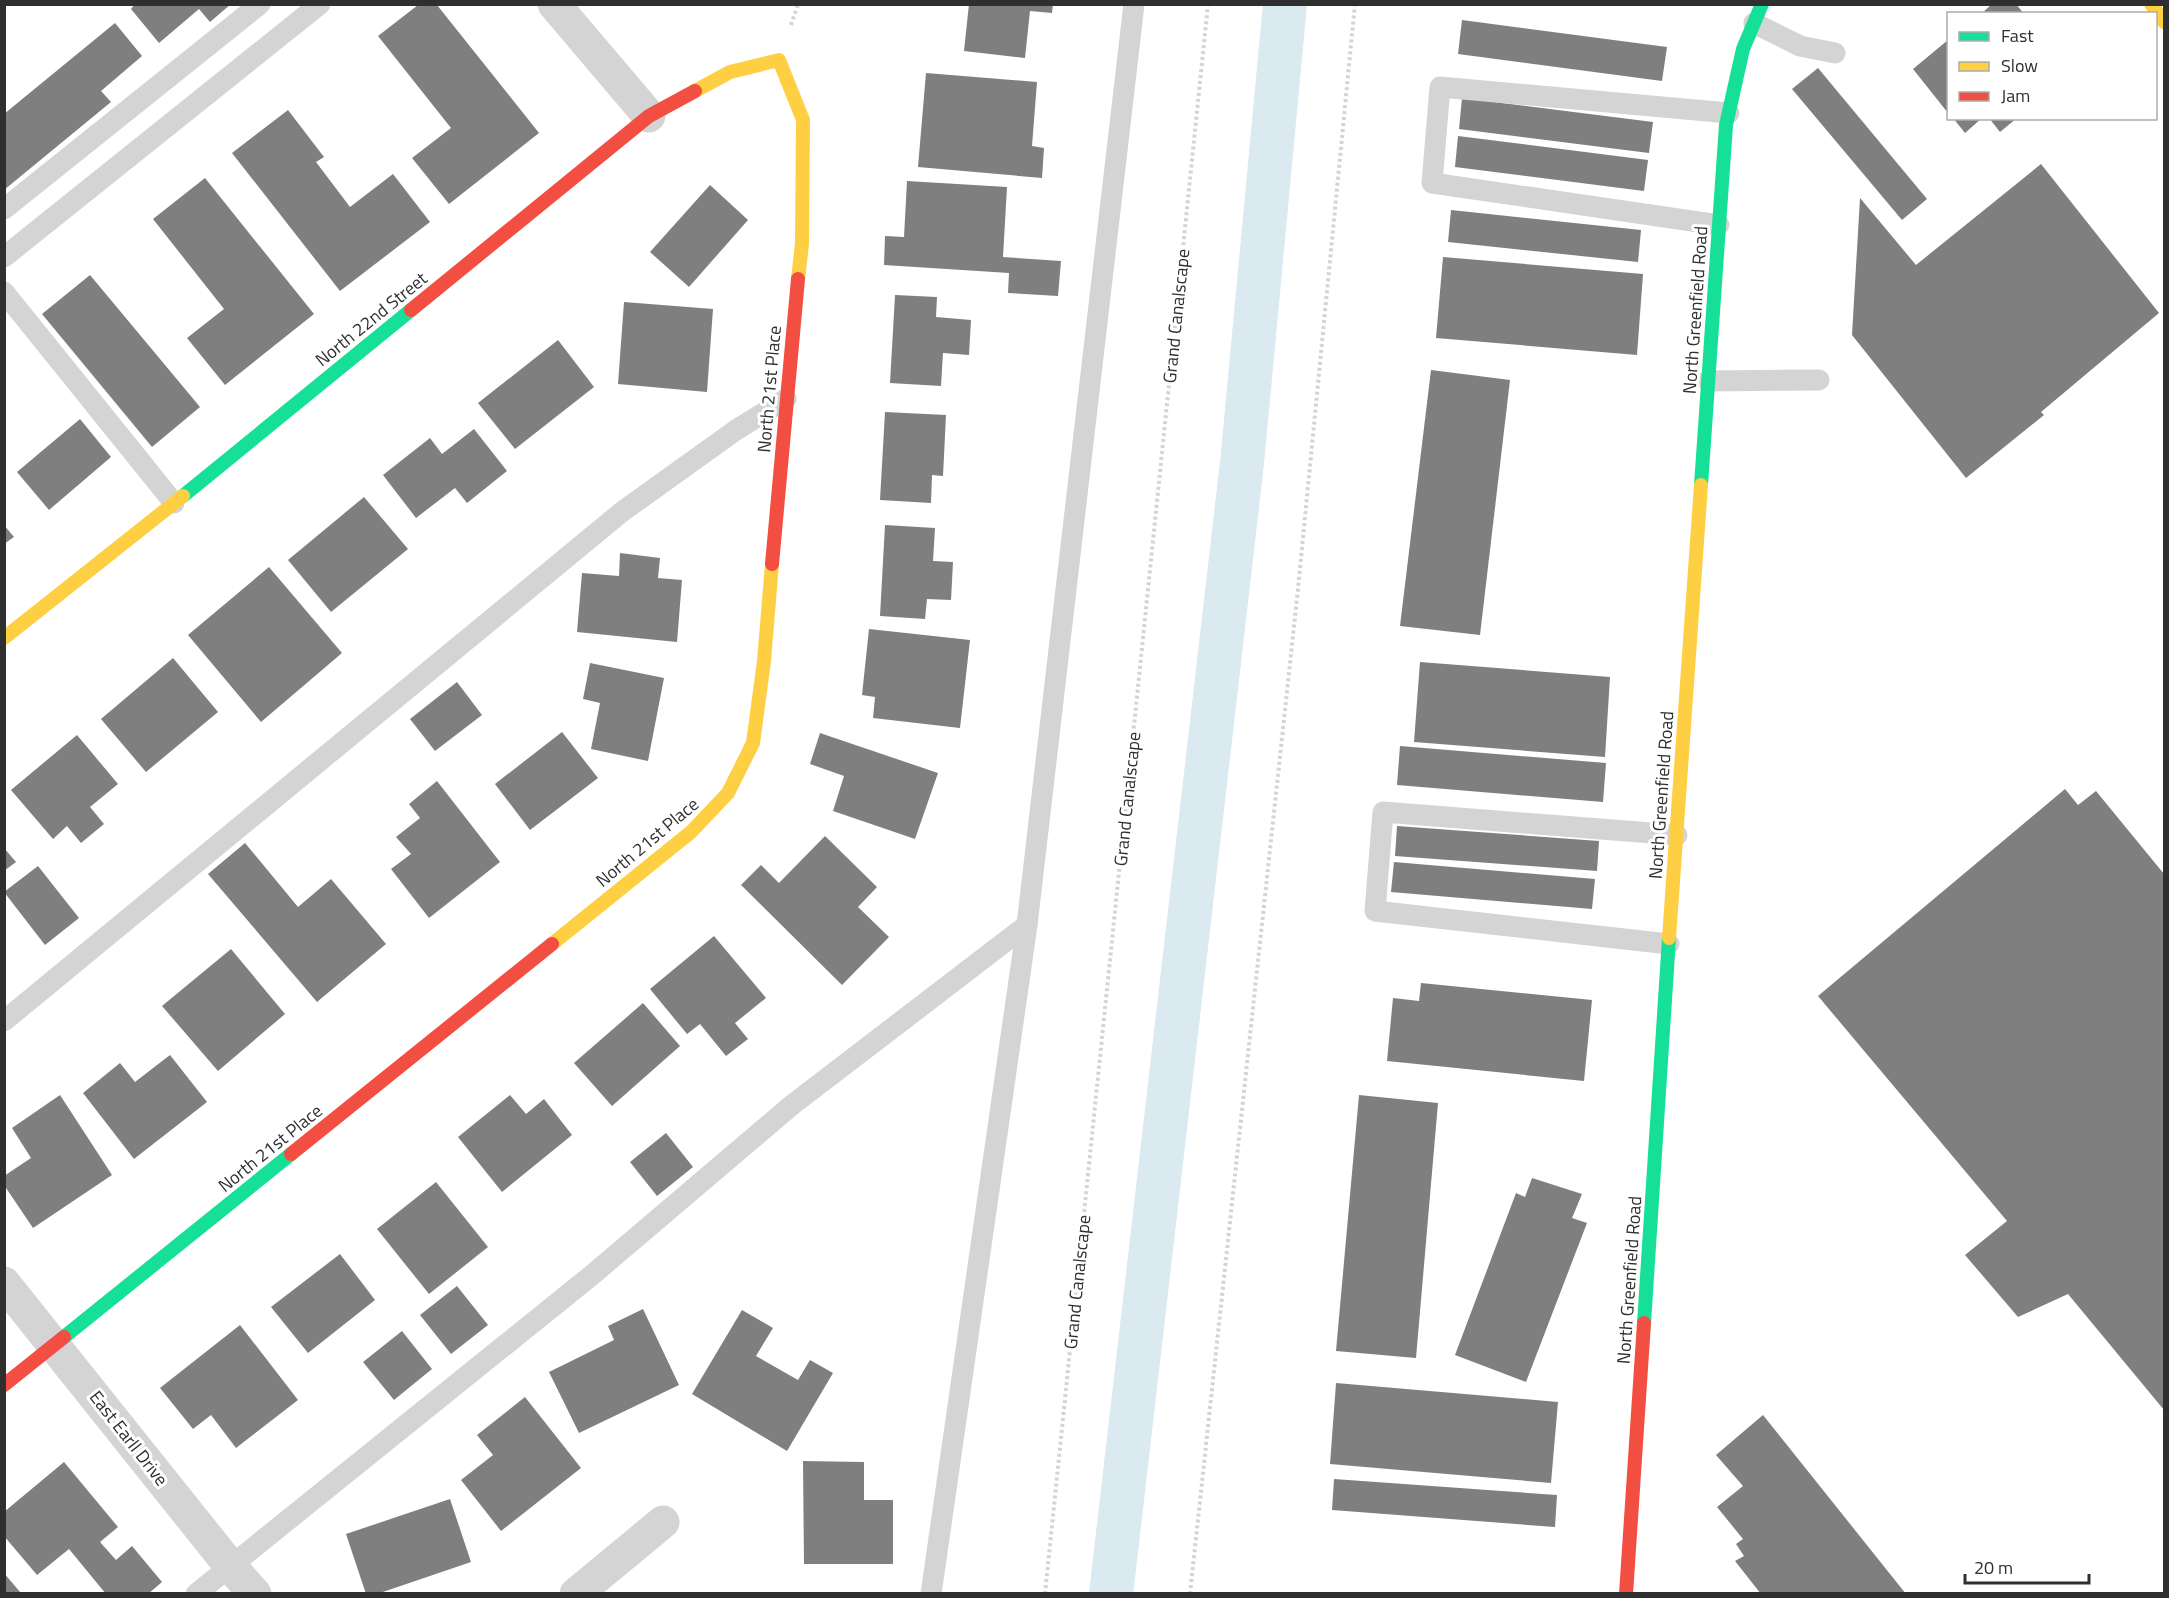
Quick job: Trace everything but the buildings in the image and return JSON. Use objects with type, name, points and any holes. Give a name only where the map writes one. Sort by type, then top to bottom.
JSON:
[{"type":"street","points":[[554,4],[649,116]]},
{"type":"street","name":"North Greenfield Road","points":[[1626,1593],[1726,125],[1743,49],[1758,14]]},
{"type":"street","name":"North 22nd Street","points":[[4,638],[174,503],[649,116],[730,72],[779,60]]},
{"type":"street","name":"North 21st Place","points":[[4,1384],[691,832],[728,793],[753,743],[764,661],[786,399],[802,243],[803,120],[779,60]]},
{"type":"street","name":"East Earll Drive","points":[[4,1283],[231,1567],[255,1593]]},
{"type":"street","points":[[576,1593],[663,1522]]},
{"type":"lane","points":[[4,209],[260,4]]},
{"type":"lane","points":[[4,257],[320,4]]},
{"type":"lane","points":[[931,1593],[1027,925],[1134,4]]},
{"type":"lane","points":[[1758,14],[1800,46],[1835,53]]},
{"type":"lane","points":[[1719,225],[1432,183],[1440,87],[1729,113]]},
{"type":"lane","points":[[4,292],[174,503]]},
{"type":"lane","points":[[1708,381],[1819,380]]},
{"type":"lane","points":[[4,1021],[623,511],[736,430],[786,399]]},
{"type":"lane","points":[[1669,944],[1375,911],[1383,812],[1677,835]]},
{"type":"lane","points":[[196,1593],[583,1282],[792,1105],[1027,925]]},
{"type":"path","name":"Grand Canalscape","points":[[1045,1593],[1208,4]]},
{"type":"path","points":[[1190,1593],[1298,589],[1355,4]]},
{"type":"waterway","points":[[1111,1594],[1242,463],[1285,4]]},
{"type":"traffic: fast","points":[[1701,485],[1726,125],[1743,49],[1762,4]]},
{"type":"traffic: fast","points":[[183,496],[411,310]]},
{"type":"traffic: fast","points":[[1644,1323],[1669,938]]},
{"type":"traffic: fast","points":[[64,1337],[291,1154]]},
{"type":"traffic: slow","points":[[2151,4],[2157,12]]},
{"type":"traffic: slow","points":[[2157,12],[2164,22]]},
{"type":"traffic: slow","points":[[695,91],[730,72],[779,60],[803,120],[802,244],[798,279]]},
{"type":"traffic: slow","points":[[1669,938],[1701,485]]},
{"type":"traffic: slow","points":[[4,638],[183,496]]},
{"type":"traffic: slow","points":[[552,944],[691,832],[728,793],[753,743],[764,661],[772,564]]},
{"type":"traffic: jam","points":[[411,310],[649,116],[695,91]]},
{"type":"traffic: jam","points":[[772,564],[798,279]]},
{"type":"traffic: jam","points":[[291,1154],[552,944]]},
{"type":"traffic: jam","points":[[1626,1594],[1644,1323]]},
{"type":"traffic: jam","points":[[4,1385],[64,1337]]}]
